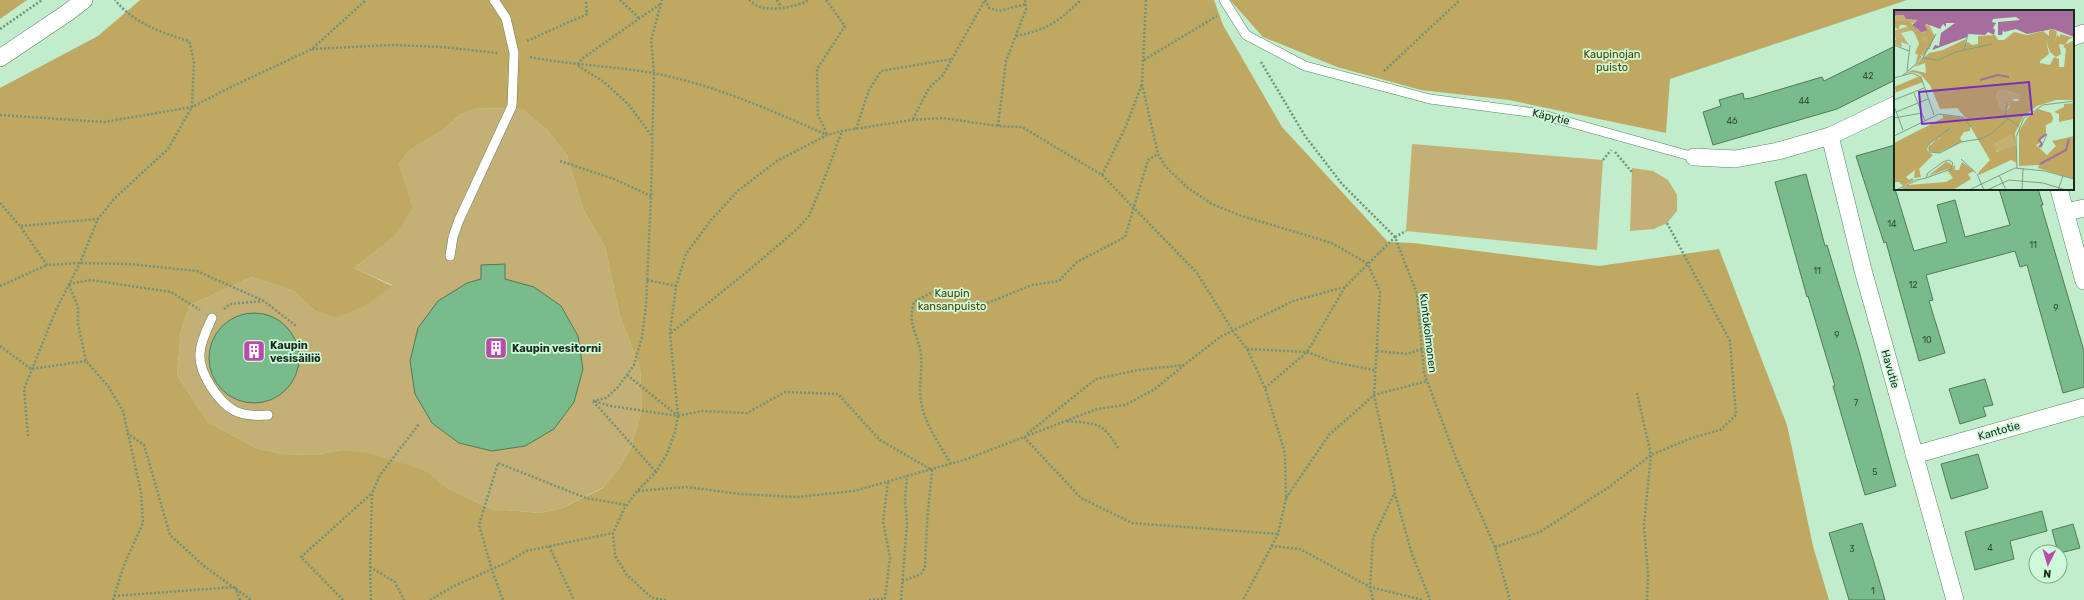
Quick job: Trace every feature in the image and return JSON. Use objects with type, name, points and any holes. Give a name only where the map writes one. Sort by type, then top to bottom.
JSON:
[{"type":"street","points":[[0,58],[84,0]]},
{"type":"street","points":[[2074,37],[2084,33]]},
{"type":"street","name":"Käpytie","points":[[1694,157],[1735,159],[1778,151],[1830,136],[1894,105]]},
{"type":"street","name":"Havutie","points":[[1830,136],[1863,270],[1955,600]]},
{"type":"street","points":[[2059,190],[2084,282]]},
{"type":"street","points":[[2066,212],[2084,208]]},
{"type":"street","name":"Kantotie","points":[[1914,455],[2084,407]]},
{"type":"lane","points":[[450,256],[458,220],[512,106],[513,51],[506,18],[494,0]]},
{"type":"lane","name":"Käpytie","points":[[1224,0],[1228,9],[1246,35],[1305,66],[1372,82],[1430,99],[1536,113],[1694,157]]},
{"type":"lane","points":[[212,318],[204,335],[200,354],[203,371],[209,385],[220,398],[235,411],[253,416],[268,415]]},
{"type":"path","points":[[0,29],[42,0]]},
{"type":"path","points":[[28,436],[24,389],[31,369],[98,219],[115,198],[168,149],[192,107],[194,61],[189,41],[158,32],[142,24],[125,12],[115,0]]},
{"type":"path","points":[[0,114],[104,122],[192,107],[312,49],[366,0]]},
{"type":"path","points":[[513,51],[587,14],[586,0]]},
{"type":"path","points":[[620,0],[639,18]]},
{"type":"path","points":[[749,0],[759,7],[797,6],[809,0]]},
{"type":"path","points":[[777,0],[782,7]]},
{"type":"path","points":[[826,0],[845,26],[817,69],[818,115],[828,135]]},
{"type":"path","points":[[985,0],[989,8],[999,11],[1026,4]]},
{"type":"path","points":[[912,120],[929,88],[943,75],[953,59],[985,0]]},
{"type":"path","points":[[998,126],[1006,61],[1026,4],[1025,0]]},
{"type":"path","points":[[1016,36],[1036,31],[1056,23],[1079,2],[1079,0]]},
{"type":"path","points":[[1102,175],[1126,126],[1142,84],[1146,0]]},
{"type":"path","points":[[1372,82],[1460,0]]},
{"type":"path","points":[[577,65],[583,58],[661,2]]},
{"type":"path","points":[[593,401],[606,398],[618,387],[634,365],[642,337],[652,196],[651,135],[654,73],[651,40],[661,2]]},
{"type":"path","points":[[1144,60],[1228,9]]},
{"type":"path","name":"Kuntokolmonen","points":[[1246,35],[1305,136],[1342,184],[1395,237],[1416,294],[1427,381],[1454,451],[1495,547],[1510,600]]},
{"type":"path","points":[[312,49],[392,45],[513,51],[577,65],[654,73],[722,92],[774,111],[828,135]]},
{"type":"path","points":[[856,129],[869,90],[881,71],[953,59]]},
{"type":"path","points":[[577,65],[604,82],[629,105],[651,135]]},
{"type":"path","points":[[1142,84],[1158,154],[1166,166],[1188,188],[1212,204],[1239,215],[1332,243],[1368,264],[1380,292],[1377,351],[1374,370],[1374,395],[1394,486],[1394,494],[1412,554],[1430,600]]},
{"type":"path","points":[[666,600],[652,598],[627,575],[615,556],[613,533],[627,505],[637,491],[656,472],[667,454],[675,432],[678,416],[670,333],[676,286],[686,254],[711,220],[738,190],[777,161],[828,135],[842,131],[912,120],[943,118],[998,126],[1022,127],[1102,175],[1197,273],[1233,331],[1247,350],[1265,388],[1285,453],[1286,499],[1278,534],[1243,600]]},
{"type":"path","points":[[670,333],[749,270],[795,231],[809,216],[842,131]]},
{"type":"path","points":[[1612,149],[1632,172]]},
{"type":"path","points":[[951,464],[932,432],[921,401],[920,350],[911,324],[911,313],[914,302],[940,288],[980,306],[1032,285],[1059,281],[1077,262],[1125,237],[1135,208],[1148,160],[1158,154]]},
{"type":"path","points":[[560,161],[614,179],[652,196]]},
{"type":"path","points":[[0,203],[20,226],[47,265]]},
{"type":"path","points":[[20,226],[98,219]]},
{"type":"path","points":[[1495,547],[1540,532],[1609,487],[1651,456],[1689,439],[1720,430],[1736,415],[1730,341],[1667,223]]},
{"type":"path","points":[[1265,388],[1307,352],[1345,287],[1395,237],[1406,232]]},
{"type":"path","points":[[0,286],[47,265],[80,262],[197,271],[264,301],[296,326]]},
{"type":"path","points":[[69,284],[91,280],[170,292],[212,318],[230,304],[264,301]]},
{"type":"path","points":[[646,280],[676,286]]},
{"type":"path","points":[[69,284],[78,307],[78,324],[86,360],[108,386],[124,411],[127,432],[141,492],[143,523],[124,565],[113,600]]},
{"type":"path","points":[[637,491],[686,487],[740,494],[797,497],[854,491],[932,470],[1024,437],[1097,408],[1125,405],[1155,389],[1220,337],[1293,301],[1345,287]]},
{"type":"path","points":[[0,346],[31,369],[86,360]]},
{"type":"path","points":[[1377,351],[1407,354],[1422,349]]},
{"type":"path","points":[[1247,350],[1307,352],[1333,362],[1374,370]]},
{"type":"path","points":[[1024,437],[1096,379],[1138,370],[1184,365]]},
{"type":"path","points":[[627,375],[678,416]]},
{"type":"path","points":[[1286,499],[1329,435],[1374,395],[1427,381]]},
{"type":"path","points":[[593,401],[611,406],[678,416],[702,411],[747,413],[785,392],[838,394],[880,440],[932,470]]},
{"type":"path","points":[[1637,393],[1651,456],[1644,525],[1648,575],[1647,600]]},
{"type":"path","points":[[593,401],[656,472]]},
{"type":"path","points":[[1066,421],[1096,424],[1109,433],[1118,448]]},
{"type":"path","points":[[371,600],[370,567],[372,493],[380,475],[419,424]]},
{"type":"path","points":[[127,432],[144,445],[170,535],[204,566],[251,600]]},
{"type":"path","points":[[1024,437],[1081,498],[1132,523],[1278,534]]},
{"type":"path","points":[[503,600],[492,570],[479,525],[498,463],[586,498],[627,505]]},
{"type":"path","points":[[903,581],[921,574],[925,567],[932,470]]},
{"type":"path","points":[[901,600],[908,523],[904,499],[907,476]]},
{"type":"path","points":[[869,600],[885,600],[890,557],[883,522],[888,482]]},
{"type":"path","points":[[343,600],[301,557],[372,493]]},
{"type":"path","points":[[1373,600],[1370,587],[1373,538],[1394,494]]},
{"type":"path","points":[[430,600],[454,586],[508,562],[526,551],[613,533]]},
{"type":"path","points":[[549,546],[574,600]]},
{"type":"path","points":[[1271,546],[1300,549],[1370,587],[1424,600]]},
{"type":"path","points":[[370,567],[395,582],[404,600]]},
{"type":"path","points":[[114,596],[235,587]]},
{"type":"path","points":[[235,587],[240,600]]},
{"type":"shaded area","points":[[478,108],[522,109],[546,129],[567,155],[583,209],[605,247],[620,316],[640,368],[642,409],[631,448],[619,468],[604,487],[562,508],[541,513],[491,509],[449,489],[427,471],[341,450],[315,455],[282,454],[256,448],[208,422],[177,375],[181,330],[190,305],[252,277],[294,291],[314,310],[367,305],[392,285],[354,268],[395,236],[411,208],[399,164],[410,150],[444,129],[461,114]]},
{"type":"shaded area","points":[[1412,144],[1603,160],[1597,250],[1406,231]]},
{"type":"shaded area","points":[[1632,168],[1653,171],[1668,180],[1677,195],[1677,211],[1667,223],[1654,229],[1630,231]]},
{"type":"green space","points":[[0,0],[27,0],[0,19]]},
{"type":"green space","name":"Kaupin kansanpuisto","points":[[140,0],[1214,0],[1223,25],[1282,127],[1388,242],[1413,243],[1599,266],[1719,249],[1787,425],[1813,546],[1829,600],[0,600],[0,88],[98,36]],"holes":[[[478,108],[522,109],[546,129],[567,155],[583,209],[605,247],[620,316],[640,368],[642,409],[631,448],[619,468],[603,488],[562,508],[541,513],[491,509],[449,489],[427,471],[368,453],[341,450],[315,455],[282,454],[256,448],[208,422],[177,375],[181,330],[190,305],[252,277],[294,291],[314,310],[336,317],[367,305],[392,286],[354,268],[395,236],[412,208],[399,164],[410,150],[444,129],[461,114]]]},
{"type":"green space","name":"Kaupinojan puisto","points":[[1230,0],[1907,0],[1670,79],[1666,133],[1509,100],[1421,90],[1337,67],[1263,37]]},
{"type":"building","points":[[1894,46],[1894,80],[1837,109],[1713,145],[1703,112],[1721,106],[1719,100],[1743,93],[1744,99],[1751,98],[1822,77],[1824,81]]},
{"type":"building","points":[[1894,145],[1894,190],[1895,190],[1914,251],[1947,242],[1937,205],[1955,200],[1965,237],[2010,225],[1999,190],[2038,190],[2043,205],[2041,205],[2084,351],[2084,387],[2063,393],[2027,265],[2020,267],[2015,251],[1926,275],[1933,300],[1929,301],[1945,353],[1919,361],[1886,242],[1884,243],[1856,156]]},
{"type":"building","points":[[1806,174],[1825,246],[1827,245],[1859,351],[1896,486],[1865,495],[1833,386],[1835,386],[1808,296],[1807,297],[1775,182]]},
{"type":"building","name":"Kaupin vesitorni","points":[[505,264],[505,279],[534,287],[561,306],[578,336],[583,369],[574,402],[554,429],[525,446],[492,451],[459,443],[432,423],[415,394],[410,361],[418,328],[438,301],[467,283],[481,279],[481,265]]},
{"type":"building","name":"Kaupin vesisäiliö","points":[[254,313],[271,316],[286,326],[296,341],[299,358],[296,375],[286,390],[271,400],[254,403],[237,400],[222,390],[212,375],[209,358],[212,341],[222,326],[237,316]]},
{"type":"building","points":[[1985,379],[1993,405],[1983,407],[1986,416],[1960,424],[1949,389]]},
{"type":"building","points":[[1978,454],[1988,488],[1951,499],[1941,464]]},
{"type":"building","points":[[2042,511],[2047,531],[2010,541],[2014,559],[1975,570],[1965,532]]},
{"type":"building","points":[[1862,523],[1885,600],[1849,600],[1829,533]]},
{"type":"building","points":[[2073,524],[2080,548],[2068,551],[2068,544],[2056,544],[2052,530]]},
{"type":"place","name":"Kaupin vesitorni","points":[[496,348]]},
{"type":"place","name":"Kaupin vesisäiliö","points":[[254,351]]}]
